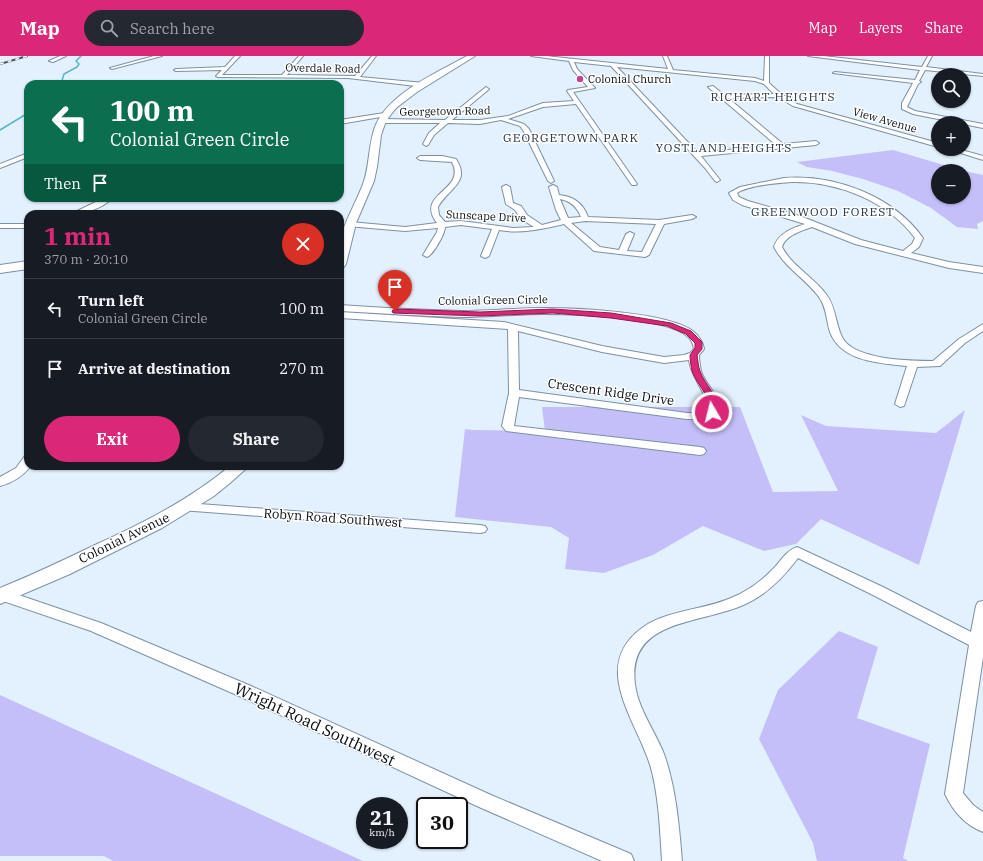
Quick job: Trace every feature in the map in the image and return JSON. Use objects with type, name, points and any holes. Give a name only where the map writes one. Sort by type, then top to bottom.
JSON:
[{"type":"main road","points":[[344,252],[345,224],[371,177],[376,135],[383,118],[399,101],[472,56]]},
{"type":"main road","points":[[0,269],[24,266]]},
{"type":"main road","name":"Colonial Avenue","points":[[1,595],[48,576],[114,545],[186,507],[235,470]]},
{"type":"street","points":[[51,61],[64,56]]},
{"type":"street","points":[[112,68],[160,56]]},
{"type":"street","points":[[176,70],[225,68],[238,56]]},
{"type":"street","points":[[283,77],[301,56]]},
{"type":"street","points":[[356,78],[374,56]]},
{"type":"street","points":[[533,56],[561,57],[571,60],[755,80],[766,83],[767,56]]},
{"type":"street","points":[[665,56],[671,71]]},
{"type":"street","points":[[810,56],[983,75]]},
{"type":"street","points":[[930,56],[925,69],[903,107],[904,111],[983,126]]},
{"type":"street","points":[[571,60],[575,70],[592,88],[570,90],[634,184]]},
{"type":"street","points":[[612,64],[696,155],[717,180]]},
{"type":"street","name":"Overdale Road","points":[[225,68],[217,76],[356,78],[424,85]]},
{"type":"street","points":[[835,73],[918,82]]},
{"type":"street","points":[[294,80],[297,77]]},
{"type":"street","name":"View Avenue","points":[[766,83],[780,96],[805,109],[931,143]]},
{"type":"street","points":[[711,87],[781,146]]},
{"type":"street","points":[[426,144],[431,134],[486,89]]},
{"type":"street","points":[[722,97],[780,96]]},
{"type":"street","name":"Georgetown Road","points":[[344,122],[383,118],[445,123],[480,122],[503,119],[538,106],[578,102]]},
{"type":"street","points":[[503,119],[522,125],[526,129],[552,184],[560,210],[566,221],[597,249],[645,255],[661,222]]},
{"type":"street","points":[[696,155],[816,143]]},
{"type":"street","points":[[971,155],[983,158]]},
{"type":"street","points":[[0,166],[24,157]]},
{"type":"street","points":[[420,158],[451,159],[456,162],[458,167],[458,177],[456,181],[439,198],[434,208],[434,216],[442,224],[441,232],[427,255]]},
{"type":"street","points":[[906,253],[916,245],[919,238],[910,225],[875,200],[842,186],[817,180],[803,179],[780,181],[742,188],[733,193],[736,198],[745,203],[812,224],[858,242],[949,265],[983,270]]},
{"type":"street","points":[[506,187],[510,204],[518,208],[524,217],[537,228]]},
{"type":"street","points":[[557,197],[568,198],[577,203],[585,219]]},
{"type":"street","points":[[86,210],[102,202]]},
{"type":"street","name":"Sunscape Drive","points":[[345,224],[400,229],[442,224],[470,224],[512,238],[528,235],[537,228],[566,221],[585,219],[661,222],[692,217]]},
{"type":"street","points":[[812,224],[780,240],[778,247],[784,256],[811,282],[826,300],[832,315],[837,338],[840,344],[846,349],[860,355],[912,364],[936,364],[962,341],[983,327]]},
{"type":"street","points":[[0,226],[24,226]]},
{"type":"street","points":[[486,256],[495,232]]},
{"type":"street","points":[[622,253],[630,234]]},
{"type":"street","name":"Colonial Green Circle","points":[[344,308],[480,314],[553,311],[611,316],[669,324],[688,332],[698,342],[699,349],[694,355],[679,359],[664,360],[602,349],[513,327],[492,324],[344,315]]},
{"type":"street","points":[[513,327],[514,393],[508,426],[510,429],[700,451]]},
{"type":"street","name":"Crescent Ridge Drive","points":[[514,393],[687,416],[704,416],[712,412],[713,405],[710,394],[696,372],[694,355]]},
{"type":"street","points":[[664,360],[685,366],[696,372]]},
{"type":"street","points":[[900,404],[912,364]]},
{"type":"street","points":[[0,482],[17,474],[24,467]]},
{"type":"street","name":"Robyn Road Southwest","points":[[186,507],[480,529]]},
{"type":"street","points":[[672,861],[667,798],[664,785],[655,754],[631,699],[627,686],[626,667],[630,652],[637,641],[646,632],[673,620],[723,608],[749,596],[778,574],[794,553],[797,552],[980,643]]},
{"type":"street","name":"Wright Road Southwest","points":[[1,595],[96,627],[624,861]]},
{"type":"street","points":[[983,606],[980,643],[954,794],[958,803],[966,812],[983,823]]},
{"type":"shaded area","points":[[893,150],[940,164],[931,164],[931,204],[971,204],[971,172],[983,175],[983,221],[977,224],[978,229],[957,227],[931,208],[898,191],[863,179],[832,171],[807,167],[797,162]]},
{"type":"shaded area","points":[[542,407],[740,407],[773,492],[838,491],[801,415],[826,426],[936,433],[965,410],[919,565],[821,519],[796,544],[764,551],[703,526],[653,555],[604,573],[565,569],[569,538],[551,527],[455,517],[465,429],[545,431]]},
{"type":"shaded area","points":[[839,631],[878,647],[857,718],[930,744],[903,858],[908,861],[817,861],[813,843],[759,739],[778,690]]},
{"type":"shaded area","points":[[0,695],[363,861],[113,861],[104,856],[0,856]]},
{"type":"waterway","points":[[62,80],[64,74],[77,67],[79,64],[76,61],[81,56]]},
{"type":"waterway","points":[[0,130],[24,115]]},
{"type":"railway","points":[[0,64],[27,56]]},
{"type":"place","name":"Colonial Church","points":[[580,79]]},
{"type":"district","name":"RICHART HEIGHTS","points":[[773,96]]},
{"type":"district","name":"GEORGETOWN PARK","points":[[571,137]]},
{"type":"district","name":"YOSTLAND HEIGHTS","points":[[724,147]]},
{"type":"district","name":"GREENWOOD FOREST","points":[[823,211]]},
{"type":"route","points":[[395,311],[480,314],[553,311],[596,314],[669,324],[688,332],[698,342],[699,349],[694,355],[696,372],[710,394],[713,405],[712,412]]}]
